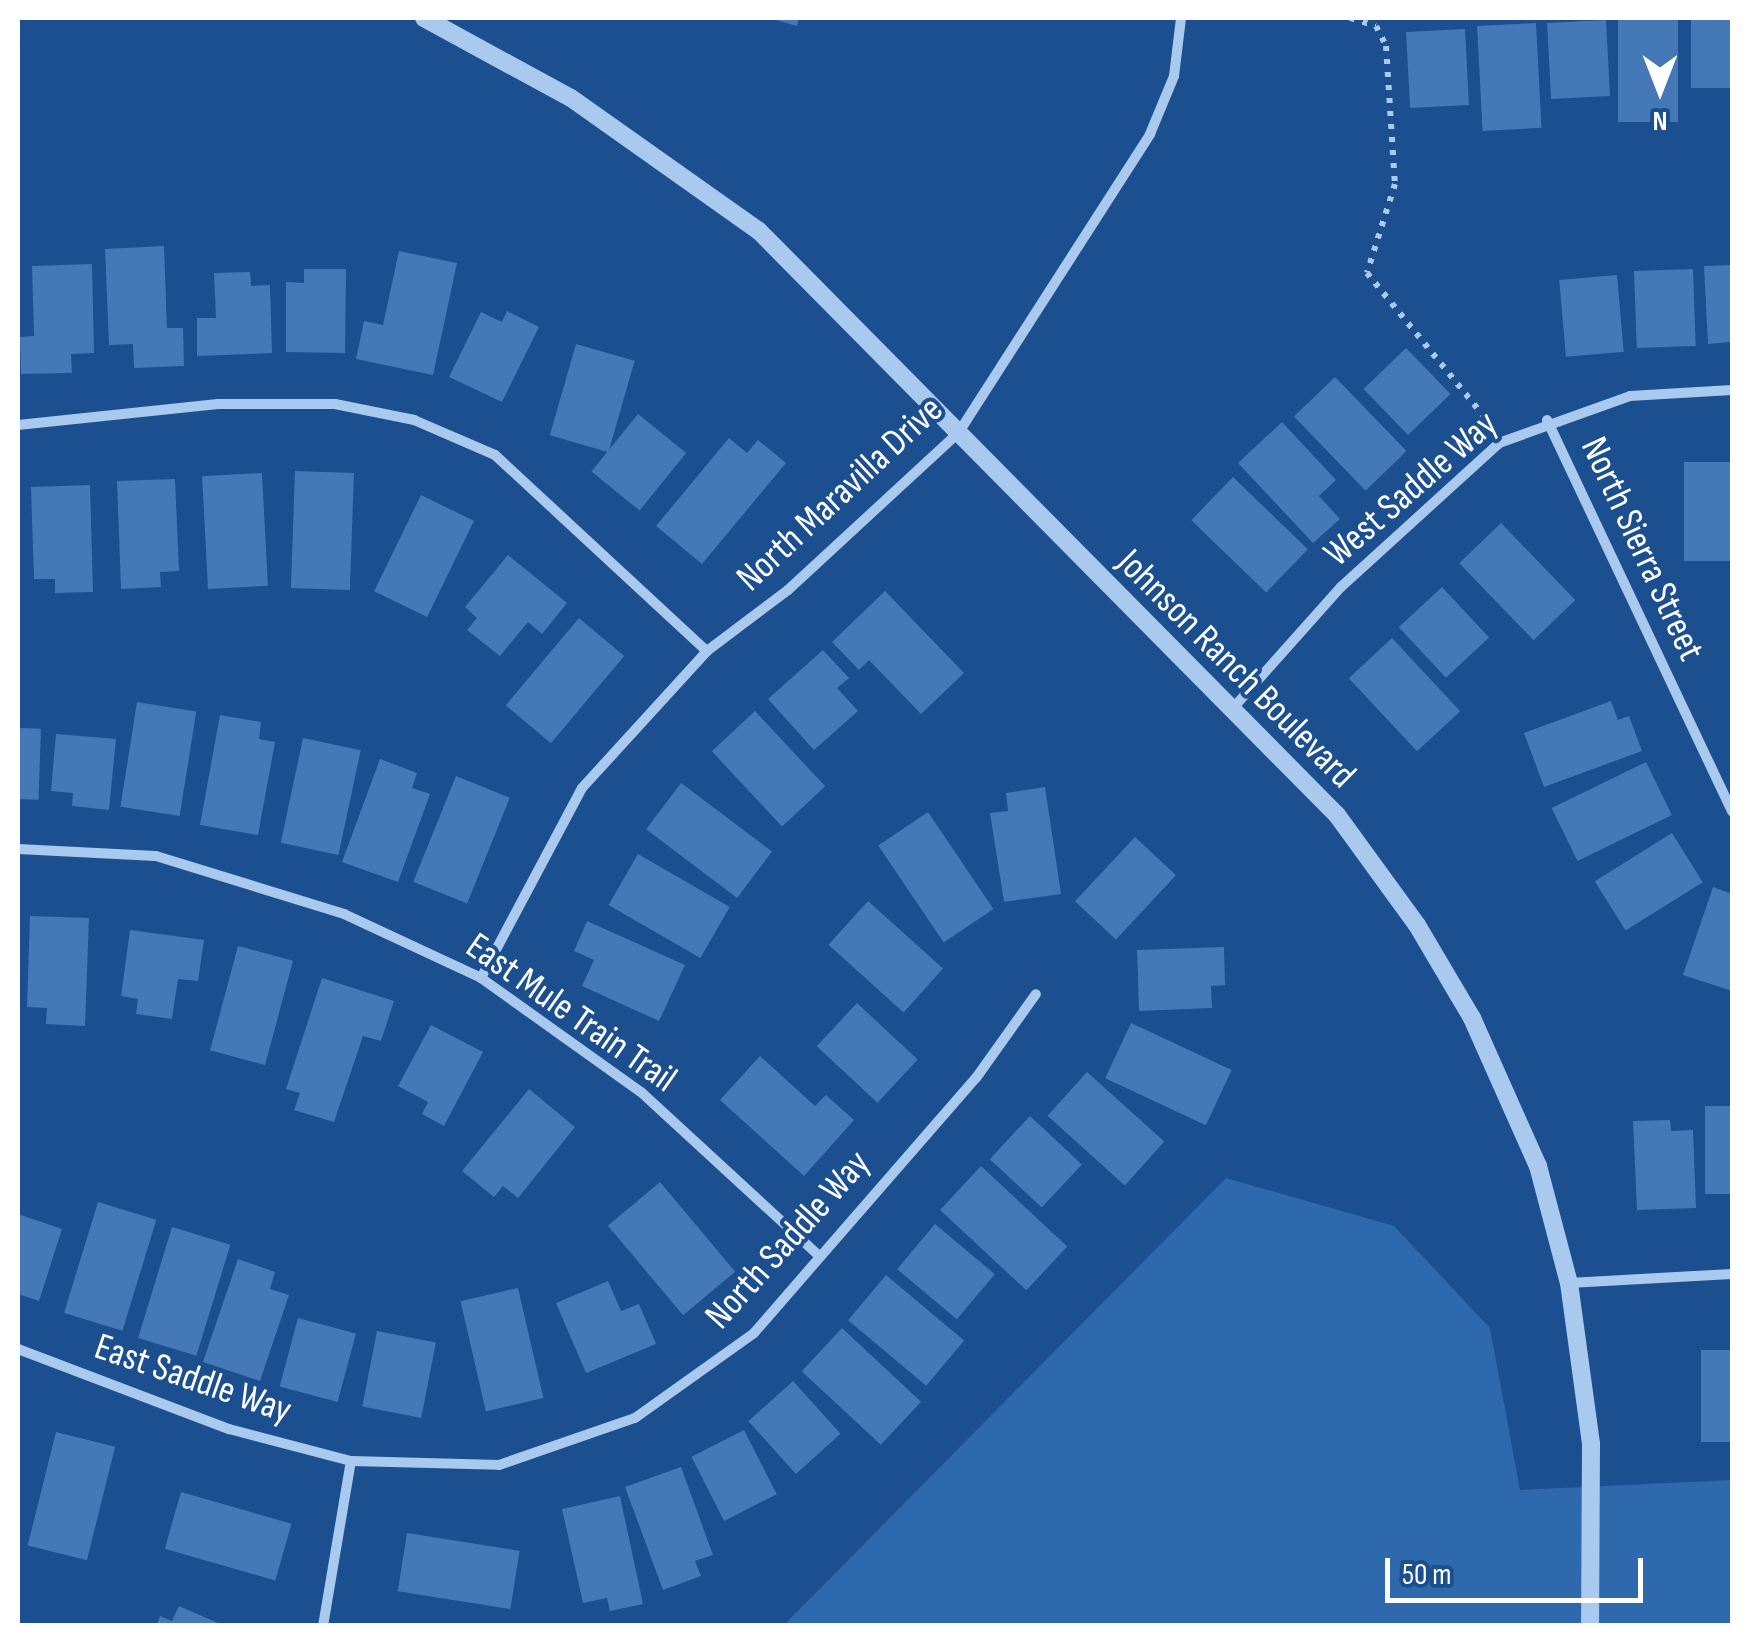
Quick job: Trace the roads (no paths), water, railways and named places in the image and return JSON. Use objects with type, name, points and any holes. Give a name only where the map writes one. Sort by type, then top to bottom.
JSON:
[{"type":"street","name":"Johnson Ranch Boulevard","points":[[424,18],[571,98],[759,231],[1337,815],[1472,1018],[1538,1166],[1569,1283],[1592,1463],[1590,1626]]},
{"type":"street","name":"North Maravilla Drive","points":[[482,978],[582,788],[707,651],[788,590],[959,432],[1150,134],[1174,76],[1181,18]]},
{"type":"street","name":"West Saddle Way","points":[[1234,707],[1342,587],[1499,443],[1548,420],[1630,396],[1732,390]]},
{"type":"street","points":[[18,424],[218,404],[335,404],[414,420],[495,454],[707,651]]},
{"type":"street","name":"North Sierra Street","points":[[1548,420],[1732,812]]},
{"type":"street","name":"East Mule Train Trail","points":[[18,849],[156,856],[344,914],[482,978],[641,1092],[816,1252]]},
{"type":"street","name":"North Saddle Way","points":[[351,1462],[499,1466],[635,1418],[754,1333],[816,1252],[976,1078],[1036,994]]},
{"type":"street","points":[[1569,1283],[1732,1274]]},
{"type":"street","name":"East Saddle Way","points":[[18,1349],[229,1429],[351,1462]]},
{"type":"street","points":[[322,1626],[351,1462]]}]
